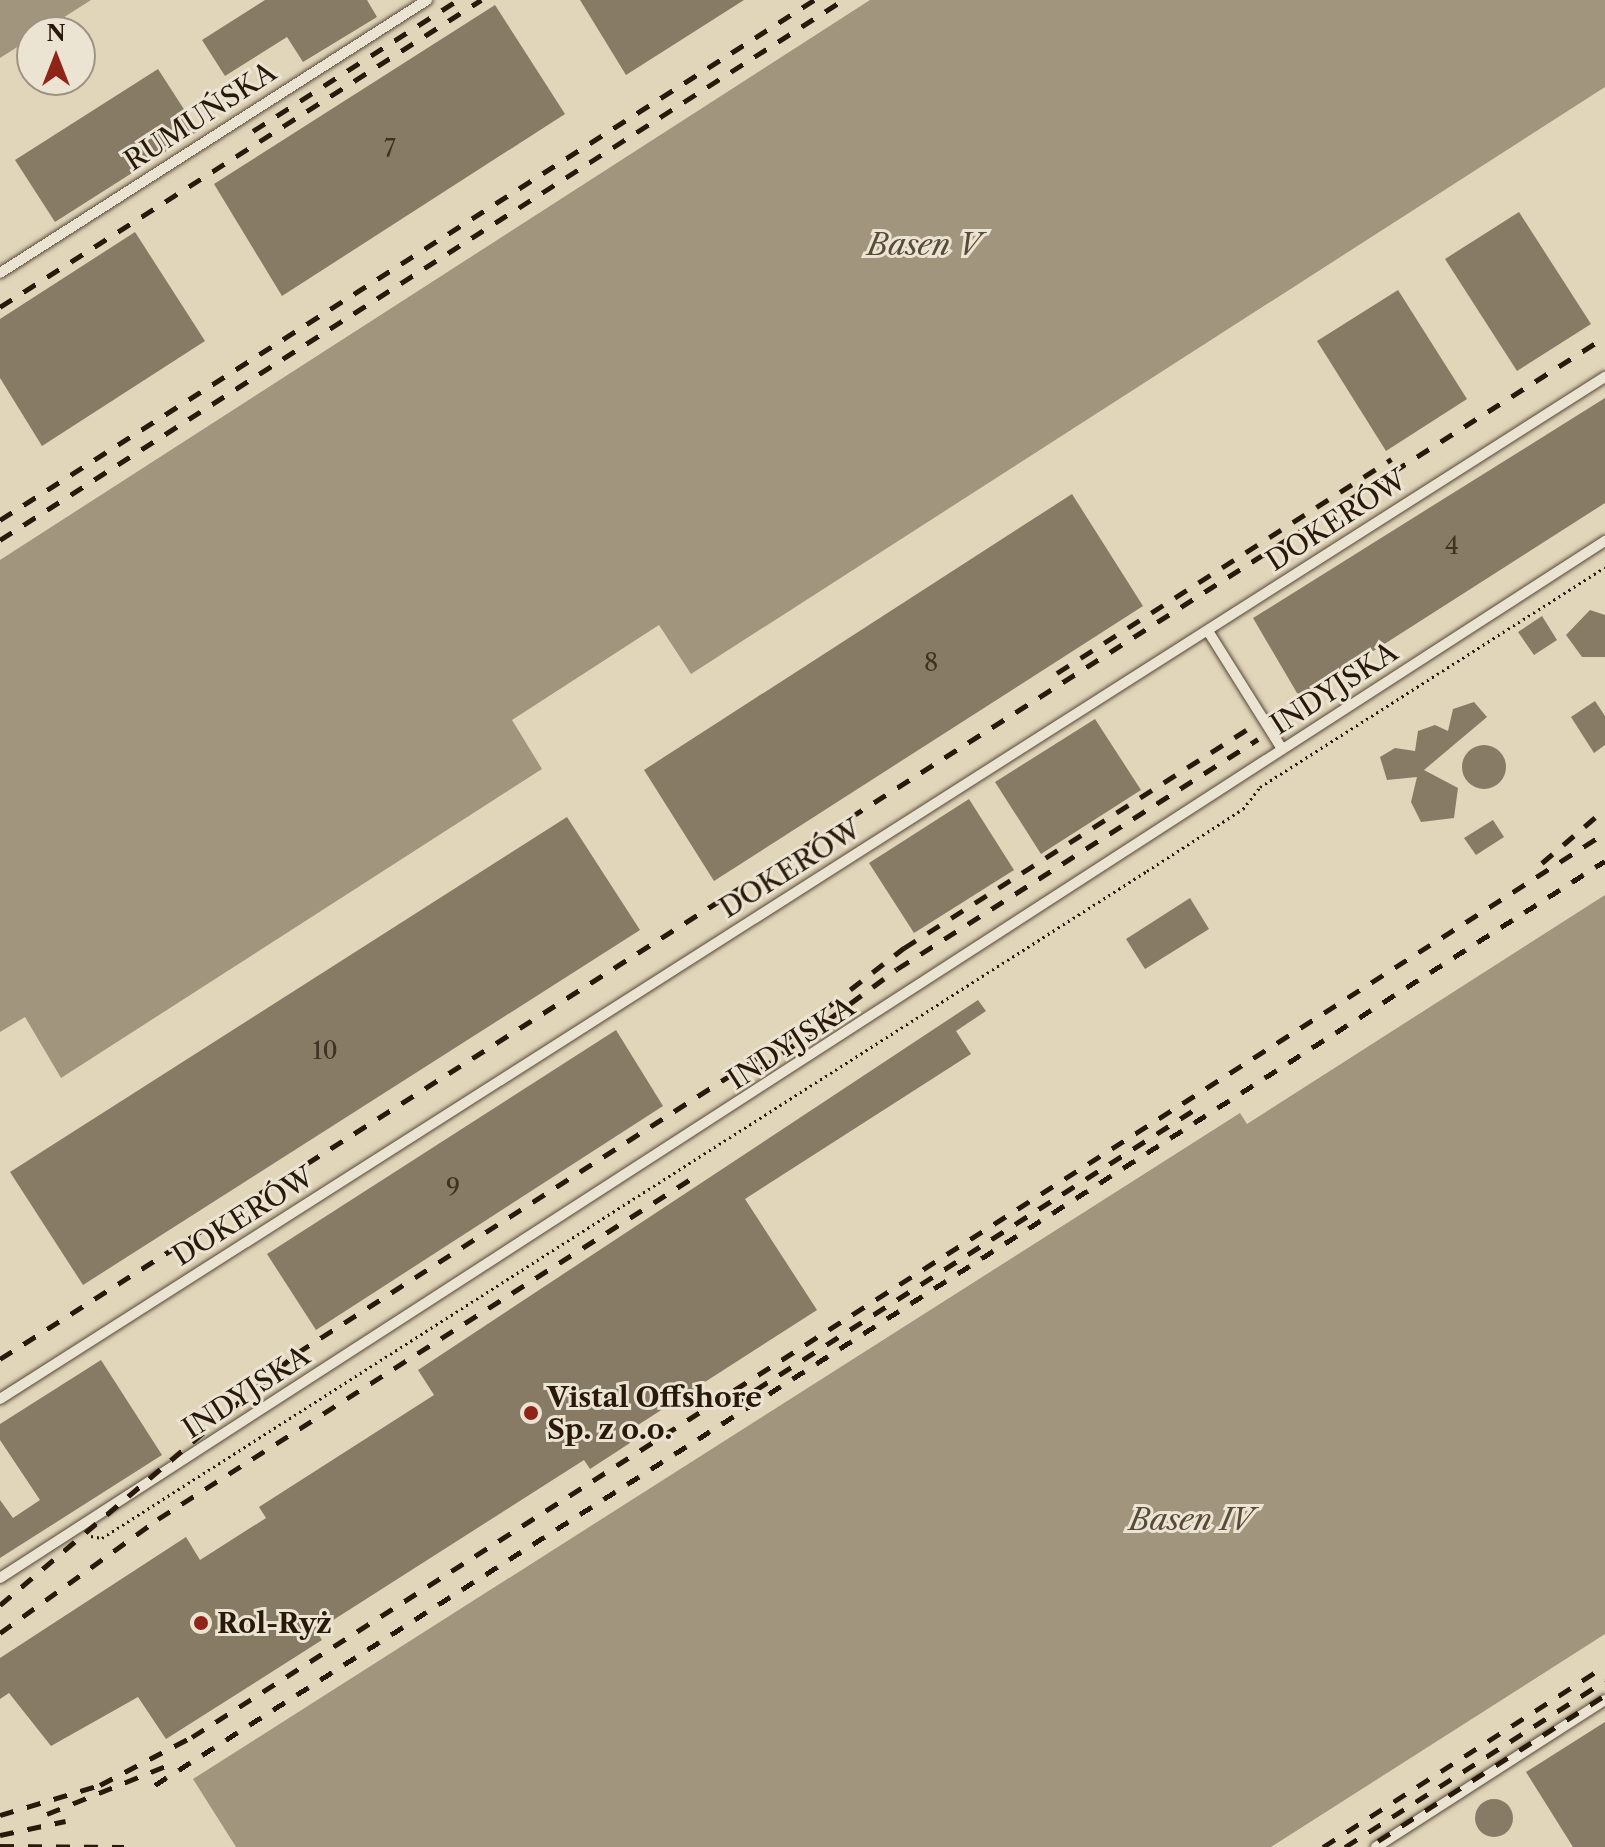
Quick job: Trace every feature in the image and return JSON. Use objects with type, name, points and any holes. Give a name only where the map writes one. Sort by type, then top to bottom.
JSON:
[{"type":"lane","name":"RUMUŃSKA","points":[[0,273],[427,0]]},
{"type":"lane","name":"DOKERÓW","points":[[0,1399],[1605,377]]},
{"type":"lane","name":"INDYJSKA","points":[[0,1578],[1605,541]]},
{"type":"lane","points":[[1208,631],[1282,749]]},
{"type":"lane","points":[[1376,1847],[1605,1700]]},
{"type":"path","points":[[76,1544],[102,1538],[1219,825],[1260,787],[1605,567]]},
{"type":"water","points":[[0,0],[91,0],[66,16],[16,16],[16,48],[0,58]]},
{"type":"water","name":"Basen V","points":[[870,0],[1605,0],[1605,87],[691,674],[659,625],[512,720],[542,769],[61,1078],[25,1017],[0,1032],[0,560]]},
{"type":"water","name":"Basen IV","points":[[1605,895],[1605,1634],[1271,1847],[236,1847],[193,1779],[1240,1113],[1247,1124]]},
{"type":"building","points":[[265,0],[367,0],[377,17],[303,62],[287,37],[225,76],[202,40]]},
{"type":"building","points":[[580,0],[744,0],[626,75]]},
{"type":"building","points":[[495,5],[565,114],[282,296],[214,184]]},
{"type":"building","points":[[158,69],[198,131],[55,222],[15,160]]},
{"type":"building","points":[[1519,212],[1591,324],[1517,371],[1445,259]]},
{"type":"building","points":[[135,232],[205,341],[42,446],[0,378],[0,319]]},
{"type":"building","points":[[1398,290],[1467,399],[1386,451],[1317,341]]},
{"type":"building","points":[[1605,398],[1605,503],[1303,696],[1297,693],[1253,618]]},
{"type":"building","points":[[1072,494],[1143,606],[714,881],[644,770]]},
{"type":"building","points":[[1590,610],[1605,615],[1605,657],[1582,657],[1566,635]]},
{"type":"building","points":[[1542,616],[1557,640],[1534,655],[1518,632]]},
{"type":"building","points":[[1595,701],[1605,716],[1605,745],[1594,753],[1571,717]]},
{"type":"building","points":[[1474,702],[1487,717],[1424,770],[1458,788],[1454,818],[1421,822],[1411,802],[1417,777],[1387,780],[1380,757],[1395,748],[1415,751],[1418,731],[1435,725],[1448,731],[1453,709]]},
{"type":"building","points":[[1095,719],[1141,790],[1041,854],[995,782]]},
{"type":"building","points":[[1484,745],[1500,751],[1506,767],[1500,783],[1484,789],[1468,783],[1462,767],[1468,751]]},
{"type":"building","points":[[969,799],[1014,870],[914,933],[869,863]]},
{"type":"building","points":[[567,817],[640,930],[83,1285],[10,1172]]},
{"type":"building","points":[[1493,820],[1504,837],[1476,855],[1464,838]]},
{"type":"building","points":[[1190,898],[1209,929],[1145,969],[1126,939]]},
{"type":"building","name":"Vistal Offshore Sp. z o.o.","points":[[978,1000],[986,1011],[956,1031],[971,1054],[745,1199],[817,1310],[624,1434],[630,1443],[590,1469],[584,1460],[316,1631],[322,1640],[166,1739],[138,1697],[51,1746],[9,1693],[0,1699],[0,1658],[186,1537],[200,1560],[266,1518],[259,1507],[434,1395],[418,1370]]},
{"type":"building","points":[[616,1030],[663,1106],[316,1330],[267,1254]]},
{"type":"building","points":[[101,1360],[162,1455],[0,1558],[0,1500],[13,1518],[40,1500],[0,1440],[0,1424]]},
{"type":"building","points":[[1605,1722],[1605,1847],[1573,1847],[1526,1772]]},
{"type":"building","points":[[1494,1799],[1508,1804],[1513,1818],[1508,1832],[1494,1837],[1480,1832],[1475,1818],[1480,1804]]},
{"type":"railway","points":[[253,131],[458,0]]},
{"type":"railway","points":[[0,307],[481,0]]},
{"type":"railway","points":[[0,520],[814,0]]},
{"type":"railway","points":[[0,540],[843,0]]},
{"type":"railway","points":[[0,1359],[1605,337]]},
{"type":"railway","points":[[1057,673],[1391,459]]},
{"type":"railway","points":[[0,1605],[297,1353],[784,1041],[904,948],[1251,727]]},
{"type":"railway","points":[[760,1070],[897,969],[1258,739]]},
{"type":"railway","points":[[1542,863],[1605,809]]},
{"type":"railway","points":[[0,1815],[100,1785],[192,1737],[1605,833]]},
{"type":"railway","points":[[155,1785],[1605,861]]},
{"type":"railway","points":[[732,1405],[1197,1108]]},
{"type":"railway","points":[[0,1633],[158,1519],[700,1173]]},
{"type":"railway","points":[[1323,1847],[1605,1666]]},
{"type":"railway","points":[[1345,1847],[1605,1681]]},
{"type":"railway","points":[[1378,1841],[1605,1695]]},
{"type":"railway","points":[[47,1814],[166,1766]]},
{"type":"railway","points":[[0,1835],[66,1821]]},
{"type":"railway","points":[[0,1846],[124,1847]]},
{"type":"place","name":"Vistal Offshore Sp. z o.o.","points":[[531,1413]]},
{"type":"place","name":"Rol-Ryż","points":[[201,1623]]}]
